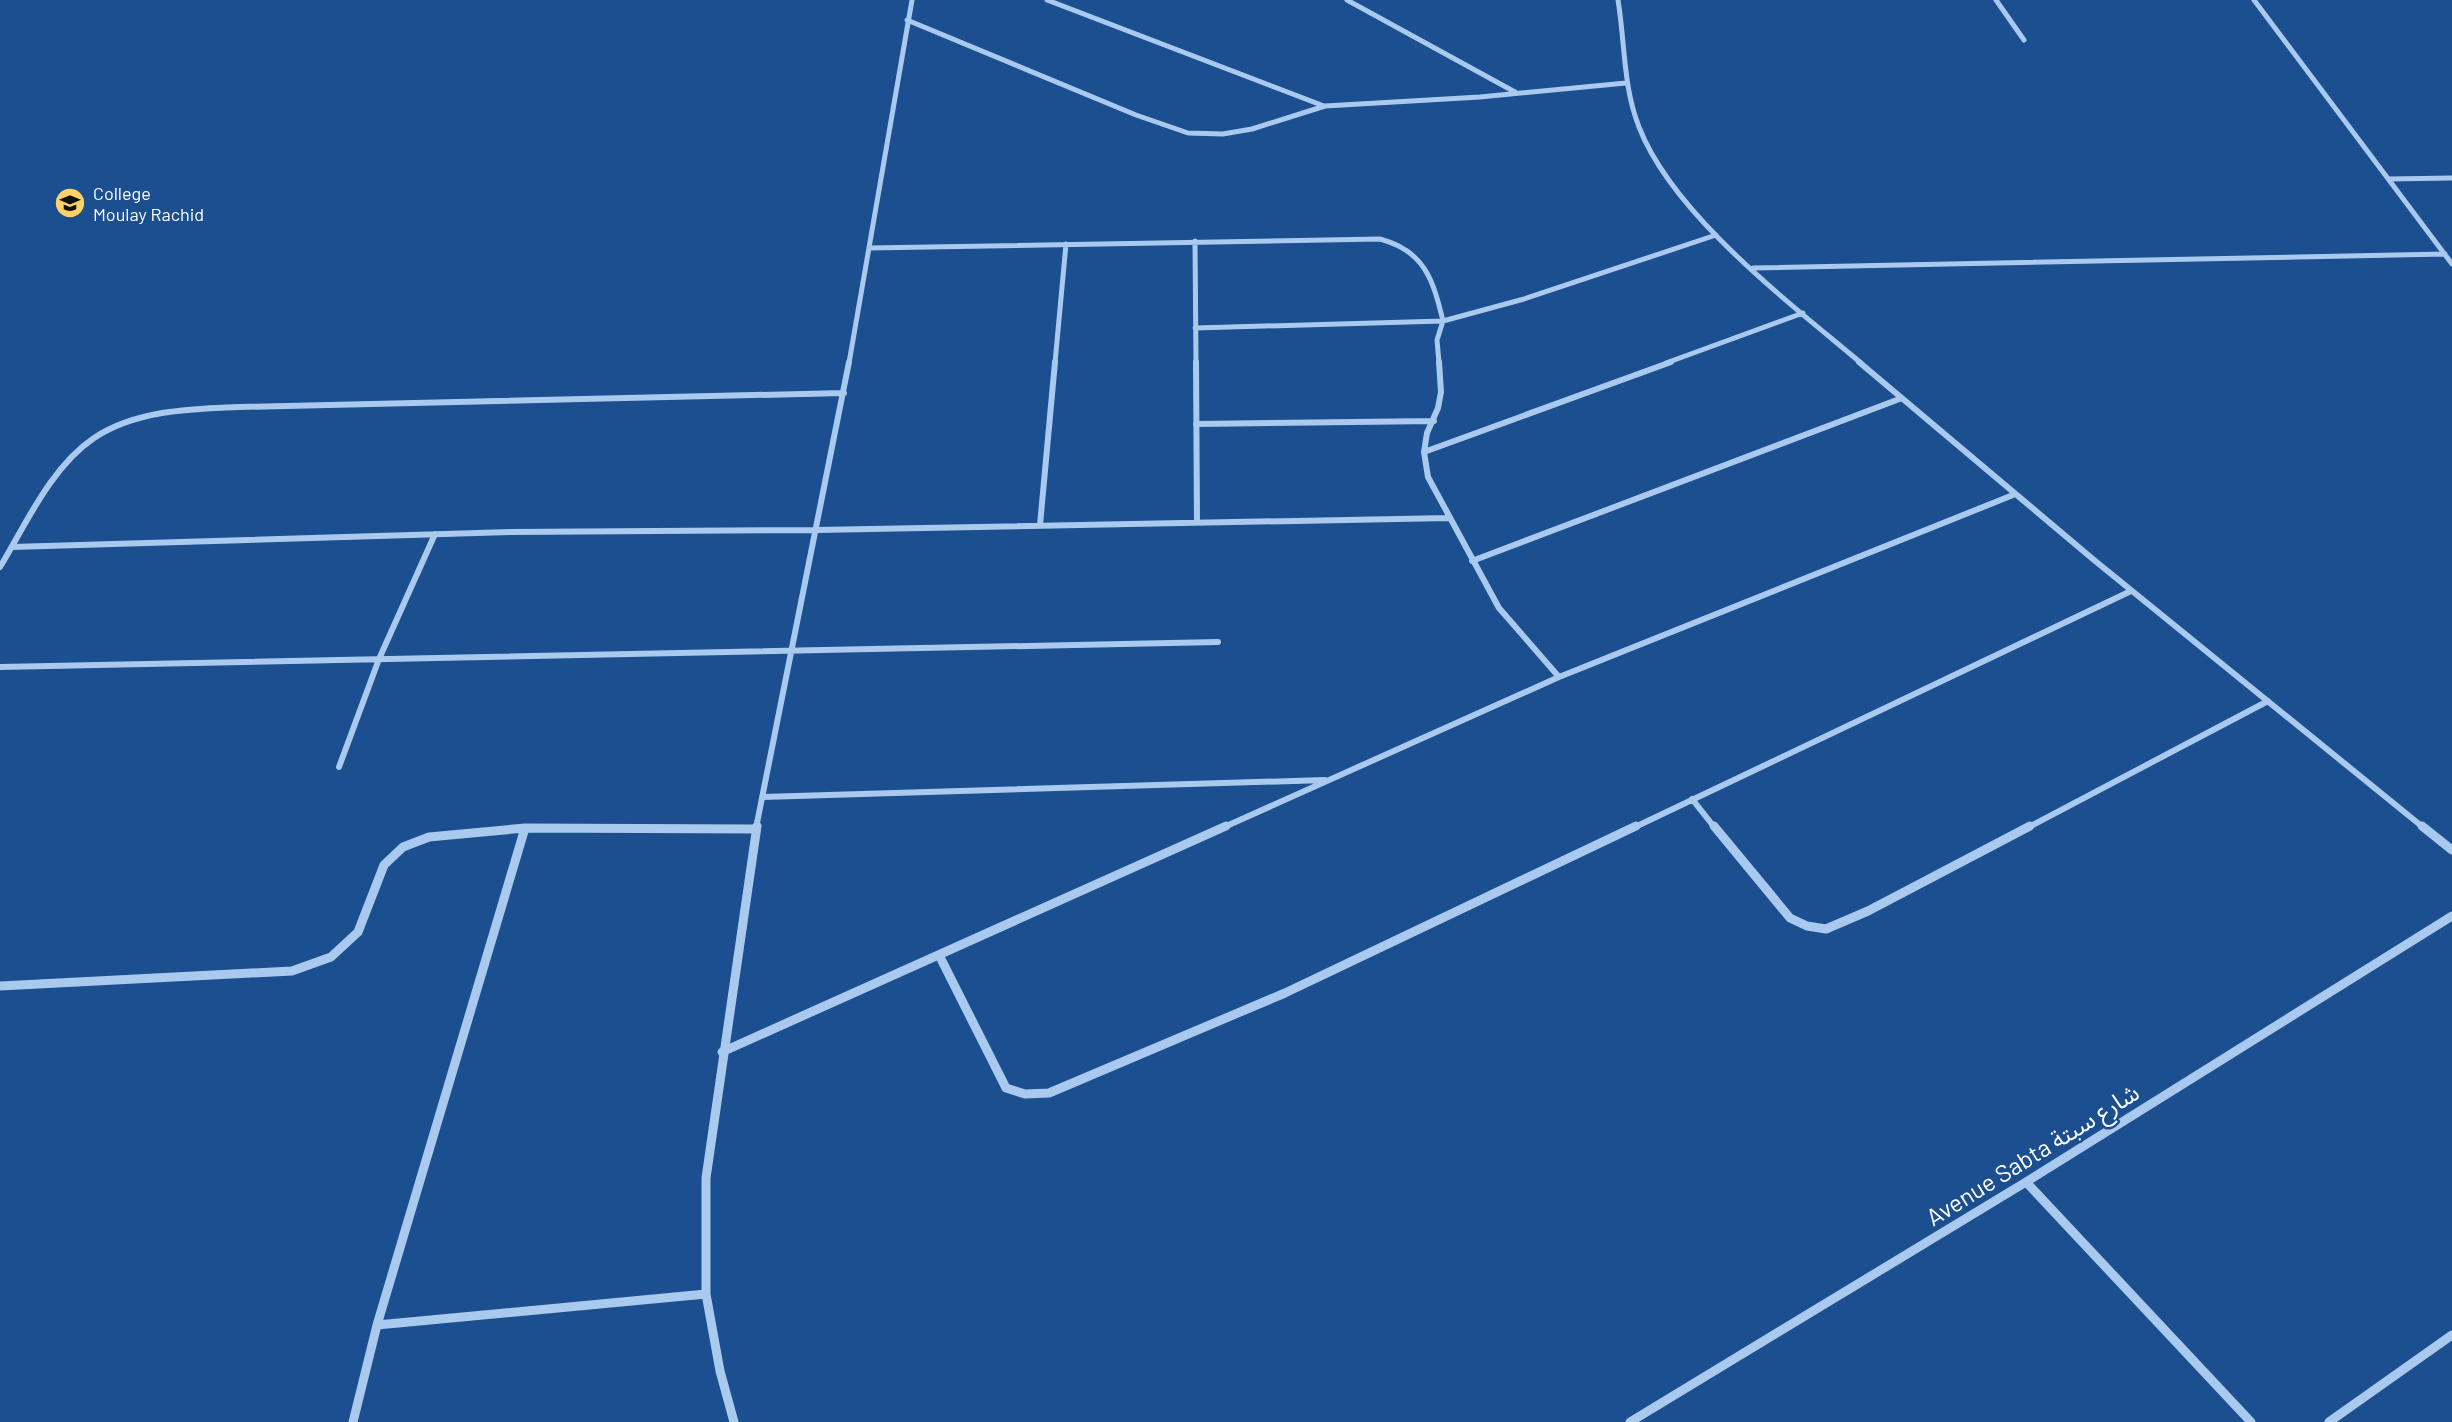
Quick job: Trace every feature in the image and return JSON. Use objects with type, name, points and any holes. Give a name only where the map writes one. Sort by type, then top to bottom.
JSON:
[{"type":"street","points":[[734,1422],[720,1371],[706,1294],[706,1178],[756,829],[844,393],[912,0]]},
{"type":"street","points":[[1047,0],[1325,106]]},
{"type":"street","points":[[1347,0],[1517,93]]},
{"type":"street","points":[[1618,0],[1626,83],[1634,115],[1646,143],[1670,180],[1716,235],[2013,495],[2452,850]]},
{"type":"street","points":[[1996,0],[2024,40]]},
{"type":"street","points":[[2254,0],[2452,264]]},
{"type":"street","points":[[907,20],[1136,115],[1188,133],[1223,134],[1252,129],[1325,106],[1626,83]]},
{"type":"street","points":[[2389,179],[2452,178]]},
{"type":"street","points":[[1195,328],[1443,321],[1524,299],[1716,235]]},
{"type":"street","points":[[869,248],[1355,238],[1392,241],[1419,257],[1428,270],[1443,321],[1437,340],[1440,392],[1424,452],[1428,477],[1499,608],[1559,677]]},
{"type":"street","points":[[1195,241],[1197,523]]},
{"type":"street","points":[[1040,525],[1066,244]]},
{"type":"street","points":[[1753,268],[2445,254]]},
{"type":"street","points":[[1424,452],[1803,313]]},
{"type":"street","points":[[0,567],[55,478],[93,439],[123,424],[164,414],[287,406],[844,393]]},
{"type":"street","points":[[1472,561],[1902,398]]},
{"type":"street","points":[[1196,424],[1434,421]]},
{"type":"street","points":[[722,1052],[1559,677],[2013,495]]},
{"type":"street","points":[[12,547],[435,534],[1449,518]]},
{"type":"street","points":[[339,767],[379,659],[435,534]]},
{"type":"street","points":[[939,955],[1006,1088],[1032,1096],[1056,1092],[1285,992],[2131,590]]},
{"type":"street","points":[[0,667],[1218,642]]},
{"type":"street","points":[[1692,799],[1790,918],[1807,926],[1826,929],[1868,911],[2268,701]]},
{"type":"street","points":[[763,797],[1329,780]]},
{"type":"street","points":[[0,986],[292,971],[331,957],[358,932],[384,865],[404,847],[429,836],[525,828],[756,829]]},
{"type":"street","points":[[353,1422],[377,1325],[525,828]]},
{"type":"street","name":"Avenue Sabta شارع سبتة","points":[[1630,1422],[2026,1182],[2452,916]]},
{"type":"street","points":[[2026,1182],[2251,1422]]},
{"type":"street","points":[[377,1325],[706,1294]]},
{"type":"street","points":[[2329,1422],[2452,1335]]},
{"type":"place","name":"College Moulay Rachid","points":[[70,203]]}]
